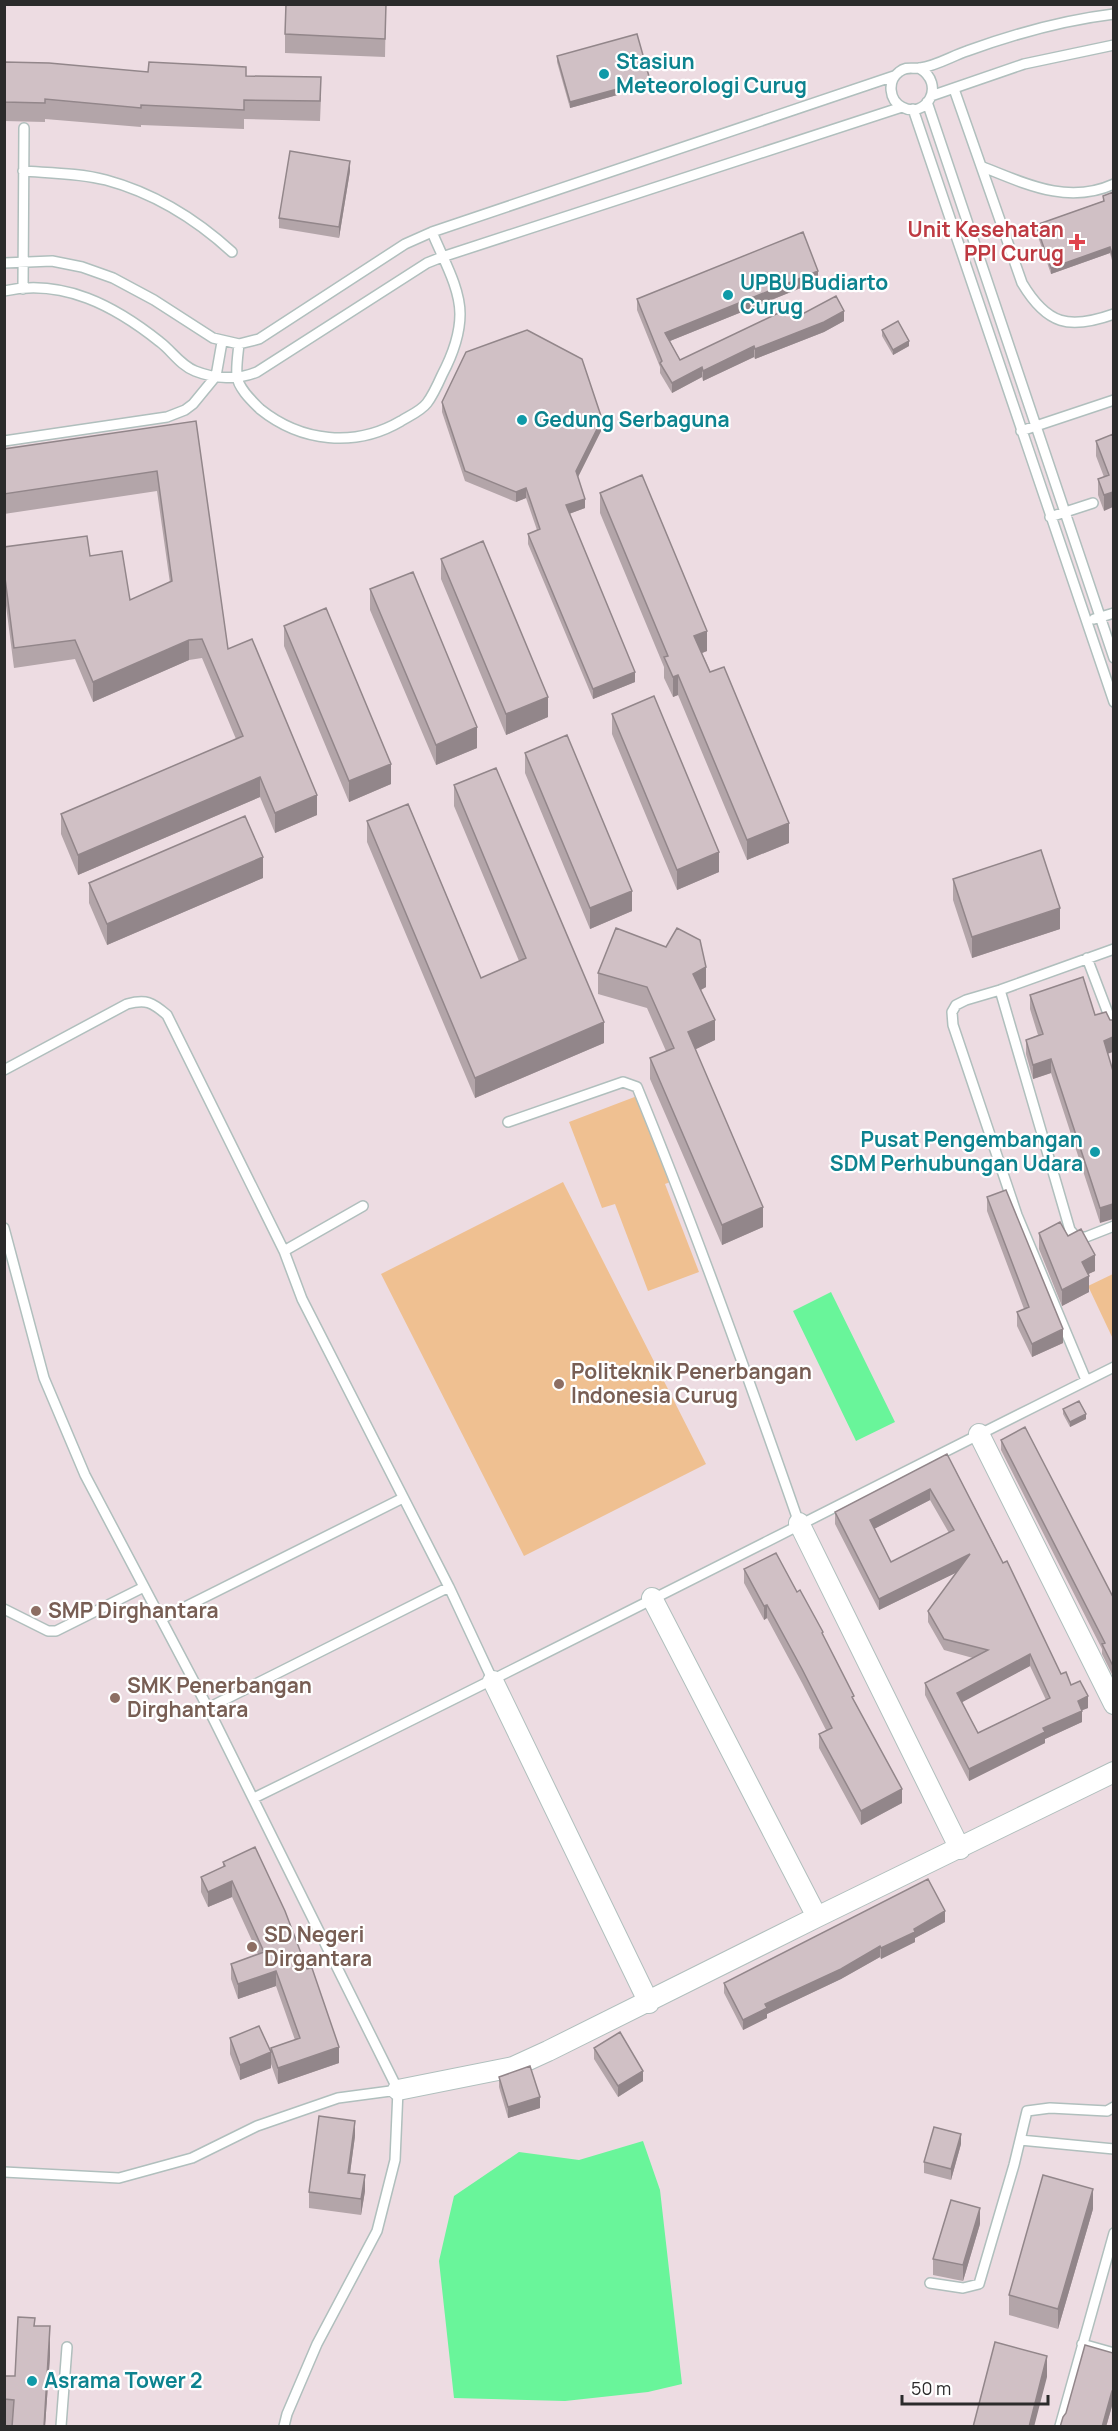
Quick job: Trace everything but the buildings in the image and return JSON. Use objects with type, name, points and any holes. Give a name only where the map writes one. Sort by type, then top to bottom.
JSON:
[{"type":"street","points":[[979,1434],[1113,1704]]},
{"type":"street","points":[[800,1523],[960,1849]]},
{"type":"street","points":[[652,1598],[817,1917]]},
{"type":"street","points":[[493,1681],[649,2003]]},
{"type":"street","points":[[398,2090],[513,2067],[649,2003],[817,1917],[960,1849],[1113,1772]]},
{"type":"lane","points":[[919,69],[968,50],[1056,24],[1113,14]]},
{"type":"lane","points":[[4,291],[43,288],[66,291],[95,300],[142,327],[183,364],[195,371],[236,378],[257,372],[427,263],[442,257],[902,107],[913,109],[929,99],[1024,64],[1113,45]]},
{"type":"lane","points":[[4,263],[52,261],[82,267],[113,278],[222,342],[239,344],[259,339],[405,244],[432,232],[894,76],[906,68],[919,69],[925,72],[932,83],[929,99],[1113,658]]},
{"type":"lane","points":[[894,76],[892,97],[902,107]]},
{"type":"lane","points":[[954,89],[1022,283],[1041,310],[1056,320],[1068,323],[1091,322],[1113,315]]},
{"type":"lane","points":[[913,109],[1086,621],[1109,672],[1113,702]]},
{"type":"lane","points":[[23,289],[24,128]]},
{"type":"lane","points":[[983,167],[1035,188],[1061,194],[1081,193],[1113,184]]},
{"type":"lane","points":[[23,171],[67,174],[105,180],[156,198],[208,230],[232,252]]},
{"type":"lane","points":[[239,344],[236,378],[252,402],[269,416],[314,437],[341,440],[376,433],[415,413],[427,403],[453,356],[459,330],[459,303],[432,232]]},
{"type":"lane","points":[[4,441],[175,415],[193,404],[216,376],[222,342]]},
{"type":"lane","points":[[1022,431],[1113,400]]},
{"type":"lane","points":[[1050,516],[1093,503]]},
{"type":"lane","points":[[1086,621],[1113,613]]},
{"type":"lane","points":[[1086,1380],[1017,1215],[953,1025],[952,1012],[956,1005],[966,1000],[1113,949]]},
{"type":"lane","points":[[1088,958],[1113,1029]]},
{"type":"lane","points":[[1000,990],[1070,1230],[1077,1236],[1086,1237],[1113,1226]]},
{"type":"lane","points":[[4,1070],[127,1004],[143,1000],[158,1007],[167,1015],[284,1251],[302,1299],[450,1587],[493,1681]]},
{"type":"lane","points":[[508,1122],[623,1082],[637,1087],[715,1285],[800,1523]]},
{"type":"lane","points":[[284,1251],[363,1206]]},
{"type":"lane","points":[[4,1228],[44,1378],[85,1475],[254,1798],[398,2090],[395,2160],[377,2231],[317,2344],[287,2414],[284,2427]]},
{"type":"lane","points":[[254,1798],[493,1681],[800,1523],[1113,1367]]},
{"type":"lane","points":[[162,1619],[403,1498]]},
{"type":"lane","points":[[4,1609],[48,1631],[56,1631],[144,1587]]},
{"type":"lane","points":[[208,1708],[450,1587]]},
{"type":"lane","points":[[4,2172],[119,2178],[192,2158],[257,2126],[338,2098],[398,2090]]},
{"type":"lane","points":[[930,2283],[963,2288],[979,2284],[1027,2111],[1050,2108],[1107,2111],[1113,2107]]},
{"type":"lane","points":[[1020,2140],[1113,2150]]},
{"type":"lane","points":[[1060,2427],[1113,2234]]},
{"type":"lane","points":[[1082,2344],[1113,2353]]},
{"type":"lane","points":[[61,2427],[67,2347]]},
{"type":"shaded area","points":[[645,1093],[678,1179],[665,1184],[699,1272],[648,1291],[615,1204],[602,1208],[569,1122]]},
{"type":"shaded area","points":[[563,1182],[706,1464],[524,1556],[381,1274]]},
{"type":"shaded area","points":[[1113,1274],[1113,1339],[1088,1286]]},
{"type":"shaded area","points":[[831,1292],[895,1422],[856,1441],[793,1311]]},
{"type":"shaded area","points":[[643,2141],[660,2190],[682,2384],[648,2392],[565,2401],[454,2398],[439,2261],[454,2196],[519,2152],[579,2160]]},
{"type":"place","name":"Stasiun Meteorologi Curug","points":[[604,74]]},
{"type":"place","name":"Unit Kesehatan PPI Curug","points":[[1077,242]]},
{"type":"place","name":"UPBU Budiarto Curug","points":[[728,295]]},
{"type":"place","name":"Gedung Serbaguna","points":[[522,420]]},
{"type":"place","name":"Pusat Pengembangan SDM Perhubungan Udara","points":[[1095,1152]]},
{"type":"place","name":"Politeknik Penerbangan Indonesia Curug","points":[[559,1384]]},
{"type":"place","name":"SMP Dirghantara","points":[[36,1611]]},
{"type":"place","name":"SMK Penerbangan Dirghantara","points":[[115,1698]]},
{"type":"place","name":"SD Negeri Dirgantara","points":[[252,1947]]},
{"type":"place","name":"Asrama Tower 2","points":[[32,2381]]}]
